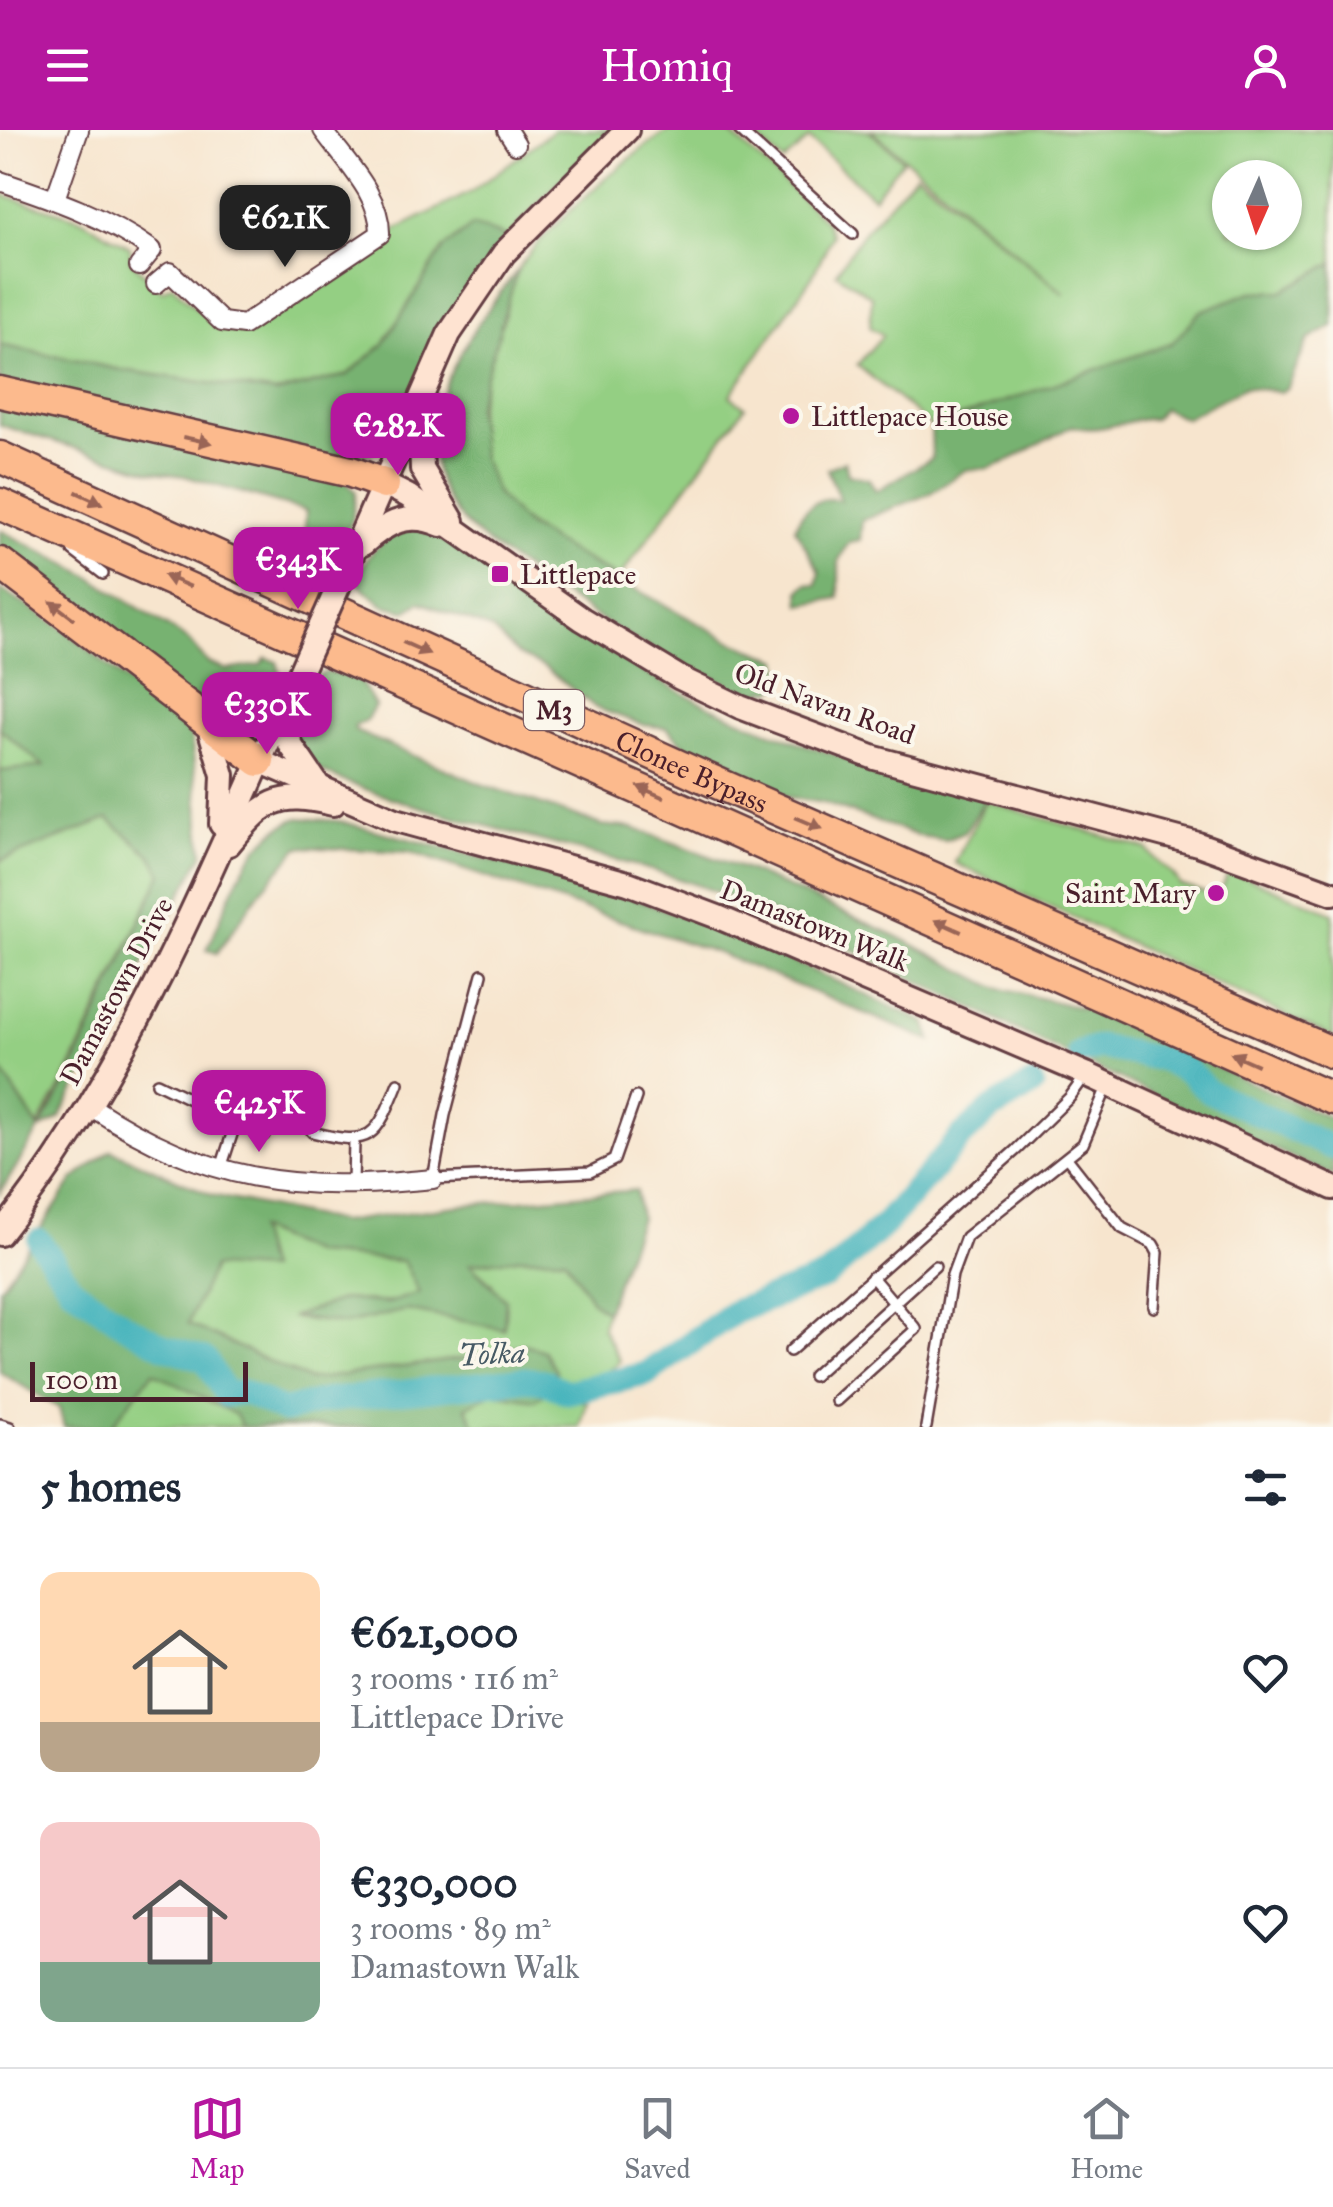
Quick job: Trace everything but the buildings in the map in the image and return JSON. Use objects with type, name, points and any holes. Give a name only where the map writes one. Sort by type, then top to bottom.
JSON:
[{"type":"highway","points":[[0,392],[350,472],[384,484]]},
{"type":"highway","name":"Clonee Bypass","points":[[0,458],[664,760],[1333,1053]]},
{"type":"highway","name":"Clonee Bypass","points":[[0,504],[1333,1099]]},
{"type":"highway","points":[[0,562],[259,761]]},
{"type":"main road","name":"Damastown Drive","points":[[0,1234],[44,1180],[160,981],[449,334],[504,253],[627,130]]},
{"type":"main road","name":"Old Navan Road","points":[[422,389],[418,448],[422,469],[439,504],[467,538]]},
{"type":"main road","name":"Old Navan Road","points":[[384,484],[628,649],[740,707],[875,758],[1198,844],[1333,894]]},
{"type":"main road","points":[[351,559],[384,525],[408,517],[433,522],[467,538]]},
{"type":"main road","points":[[212,866],[225,794],[218,732],[262,730],[286,704]]},
{"type":"main road","points":[[286,704],[290,744],[320,788]]},
{"type":"main road","name":"Damastown Walk","points":[[259,761],[396,820],[628,884],[883,986],[1333,1188]]},
{"type":"main road","points":[[212,866],[256,811],[282,798],[314,800],[396,820]]},
{"type":"street","points":[[55,199],[79,130]]},
{"type":"street","points":[[156,284],[170,272],[222,322],[244,325],[380,234],[380,218],[373,200],[323,130]]},
{"type":"street","points":[[0,181],[55,199],[128,233],[152,250],[139,266]]},
{"type":"street","points":[[90,1106],[132,1133],[221,1171],[289,1182],[352,1185],[433,1179]]},
{"type":"lane","points":[[740,130],[853,234]]},
{"type":"lane","points":[[45,524],[56,539],[103,574]]},
{"type":"lane","points":[[482,974],[444,1115],[433,1179],[590,1172],[614,1160],[636,1097]]},
{"type":"lane","points":[[790,1350],[1030,1136],[1070,1097],[1086,1074]]},
{"type":"lane","points":[[157,1083],[264,1135]]},
{"type":"lane","points":[[312,1132],[354,1140],[370,1136],[382,1123],[398,1083]]},
{"type":"lane","points":[[926,1427],[952,1275],[966,1237],[1083,1144],[1108,1084]]},
{"type":"lane","points":[[221,1171],[236,1122]]},
{"type":"lane","points":[[352,1185],[354,1140]]},
{"type":"lane","points":[[1067,1158],[1122,1228],[1153,1244],[1158,1267],[1154,1307]]},
{"type":"lane","points":[[813,1376],[935,1266]]},
{"type":"lane","points":[[836,1401],[916,1329],[872,1277]]},
{"type":"lane","points":[[0,1424],[10,1427]]},
{"type":"green space","points":[[554,130],[616,130],[559,182],[508,237],[443,249],[383,345],[347,375],[276,393],[122,370],[0,345],[0,194],[79,218],[130,247],[131,261],[162,291],[172,285],[214,322],[245,331],[379,249],[394,231],[471,192]]},
{"type":"green space","points":[[670,130],[727,130],[825,220],[832,236],[813,275],[730,396],[745,407],[619,578],[531,528],[502,500],[482,464],[478,444],[479,402],[513,282],[528,255],[588,194]]},
{"type":"green space","points":[[747,130],[868,130],[903,160],[873,197],[809,139],[783,162]]},
{"type":"green space","points":[[871,130],[1333,130],[1333,278],[949,452],[929,424],[857,365],[883,335],[870,327],[872,297],[836,273],[862,234],[916,173],[1065,294]]},
{"type":"green space","points":[[472,226],[508,237],[387,436],[371,453],[325,458],[0,383],[0,345],[122,370],[277,393],[347,375],[383,345],[443,249]]},
{"type":"green space","points":[[1333,263],[1333,326],[1308,340],[1288,387],[1281,392],[1245,387],[1185,418],[1163,408],[1154,419],[1093,429],[1072,426],[1008,461],[990,468],[966,470],[929,494],[862,520],[860,540],[849,542],[839,560],[839,598],[801,605],[800,591],[807,584],[817,585],[820,572],[795,528],[812,505],[825,499],[840,500],[827,469],[845,461],[848,474],[869,479],[876,491],[932,458],[931,427],[1172,343],[1201,311],[1251,292],[1282,291]]},
{"type":"green space","points":[[517,271],[476,408],[482,458],[497,494],[527,526],[619,580],[733,642],[780,660],[783,681],[774,690],[764,690],[754,703],[735,696],[728,683],[635,640],[510,560],[474,532],[448,501],[435,468],[434,434],[441,399],[473,331]]},
{"type":"green space","points":[[0,398],[344,479],[356,492],[352,520],[335,566],[307,567],[303,560],[306,511],[184,476],[150,471],[0,425]]},
{"type":"green space","points":[[406,526],[457,547],[602,648],[685,694],[768,731],[854,761],[987,797],[965,832],[946,840],[919,836],[824,803],[775,795],[691,751],[667,728],[644,725],[596,708],[544,667],[518,655],[491,629],[420,602],[406,611],[383,605],[358,583],[360,573],[375,549]]},
{"type":"green space","points":[[0,530],[86,574],[188,640],[208,663],[227,670],[260,665],[266,658],[277,662],[282,681],[249,718],[229,719],[200,708],[0,554]]},
{"type":"green space","points":[[0,589],[64,629],[191,735],[203,854],[59,1119],[39,1130],[0,1193],[0,1068],[39,1129],[66,1084],[162,873],[152,856],[108,819],[0,861],[0,771],[44,766],[0,729]]},
{"type":"green space","points":[[0,644],[186,822],[63,1084],[38,1126],[0,1069]]},
{"type":"green space","points":[[326,672],[358,677],[375,706],[366,721],[355,726],[355,731],[481,784],[601,825],[633,828],[750,871],[896,936],[997,988],[1086,1009],[1333,1119],[1333,1176],[1106,1073],[834,941],[733,898],[630,864],[407,803],[326,773],[307,761],[295,738],[294,724],[306,688]]},
{"type":"green space","points":[[986,801],[1147,849],[1180,885],[1219,897],[1229,870],[1333,913],[1333,1037],[955,863]]},
{"type":"green space","points":[[299,818],[338,821],[621,893],[746,940],[925,1022],[932,1041],[715,952],[410,852],[299,847],[259,893],[217,953],[207,950],[252,855],[265,839]]},
{"type":"green space","points":[[111,1150],[212,1195],[340,1222],[463,1205],[636,1190],[640,1218],[606,1312],[592,1301],[565,1258],[524,1257],[470,1264],[506,1300],[504,1329],[407,1310],[345,1324],[291,1317],[344,1299],[388,1303],[419,1293],[403,1261],[314,1254],[257,1229],[268,1270],[213,1267],[188,1324],[309,1380],[459,1359],[525,1344],[544,1351],[556,1372],[546,1393],[535,1400],[492,1393],[466,1407],[476,1427],[242,1427],[236,1415],[153,1372],[110,1427],[64,1427],[59,1408],[0,1372],[0,1288],[74,1179]]},
{"type":"green space","points":[[256,1229],[314,1254],[403,1261],[420,1293],[388,1303],[343,1299],[294,1318],[345,1324],[407,1310],[504,1329],[492,1284],[469,1264],[524,1257],[565,1258],[592,1301],[606,1312],[602,1327],[620,1361],[606,1373],[590,1379],[553,1379],[556,1372],[525,1344],[459,1359],[309,1380],[188,1324],[213,1266]]},
{"type":"green space","points":[[153,1372],[241,1403],[526,1387],[587,1402],[580,1427],[110,1427]]},
{"type":"waterway","name":"Tolka","points":[[1080,1053],[1100,1047],[1161,1059],[1188,1071],[1208,1091],[1333,1148]]},
{"type":"waterway","name":"Tolka","points":[[39,1241],[71,1287],[165,1347],[206,1360],[226,1395],[243,1392],[284,1411],[324,1401],[524,1379],[543,1381],[567,1392],[646,1374],[734,1312],[827,1276],[885,1224],[961,1137],[992,1109],[1032,1085]]},
{"type":"place","name":"Littlepace House","points":[[791,416]]},
{"type":"place","name":"Littlepace","points":[[500,574]]},
{"type":"place","name":"Saint Mary","points":[[1216,893]]}]
